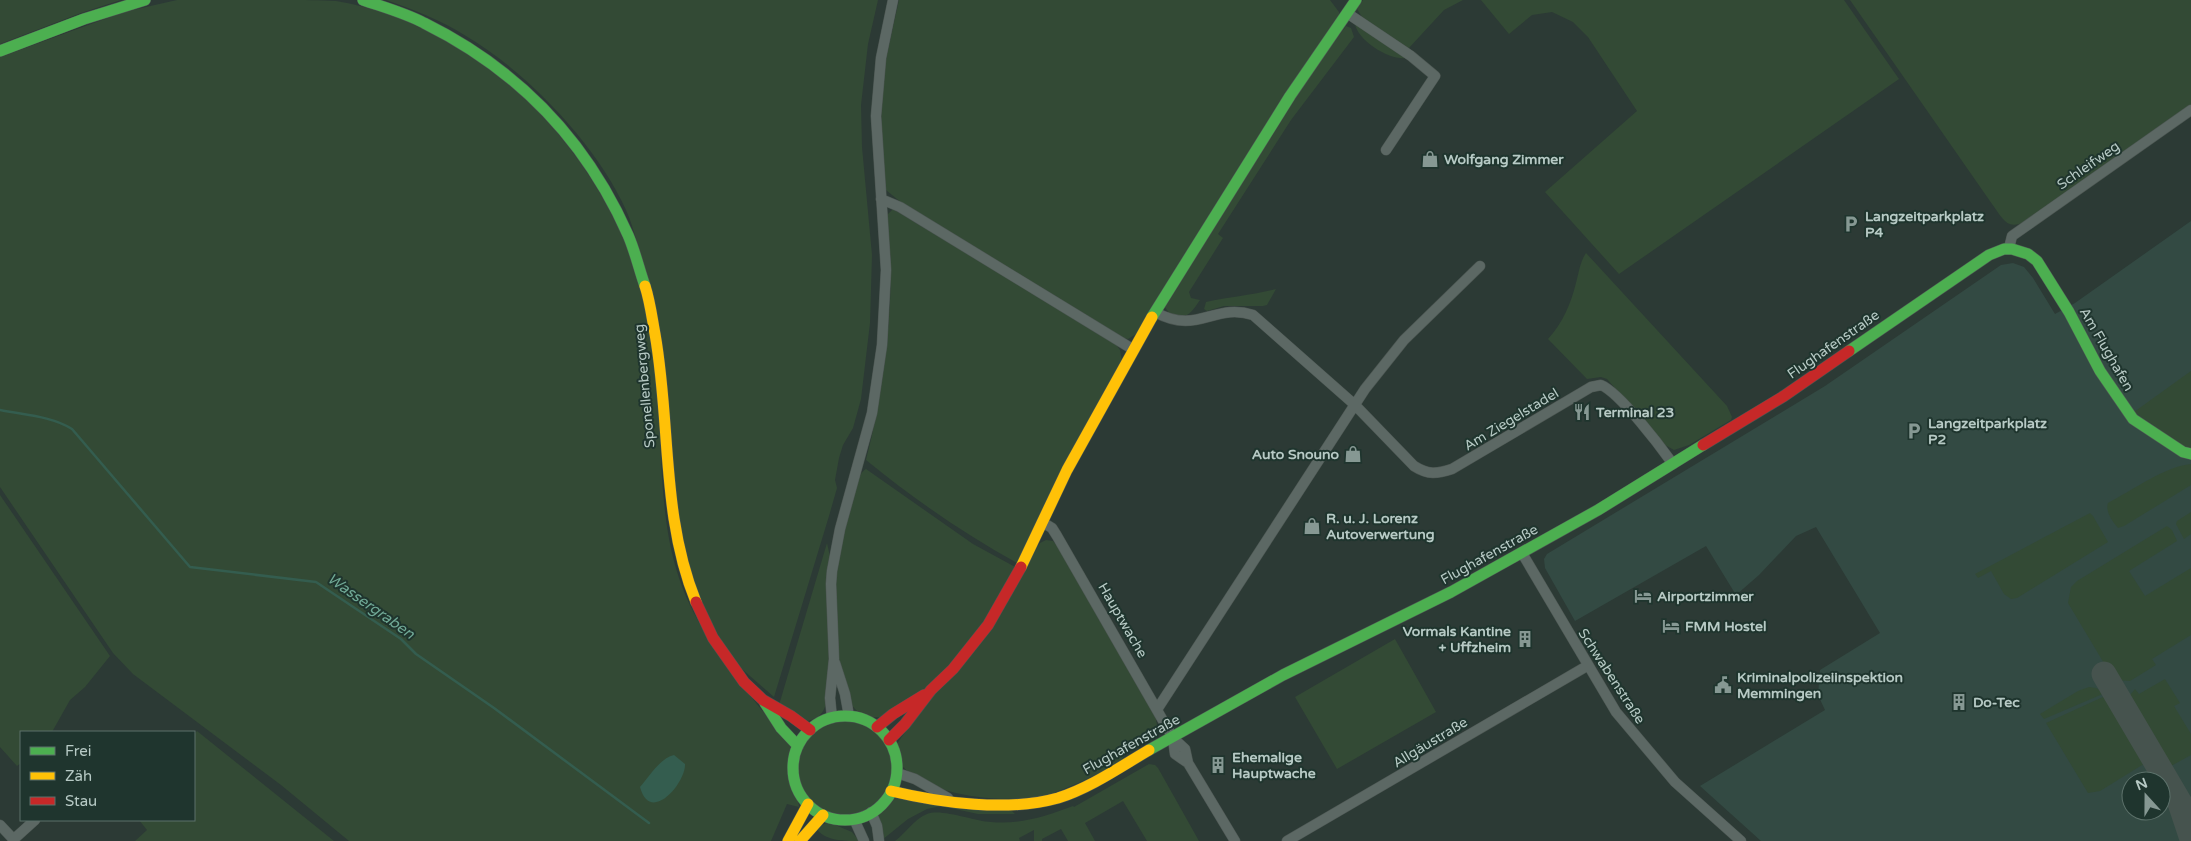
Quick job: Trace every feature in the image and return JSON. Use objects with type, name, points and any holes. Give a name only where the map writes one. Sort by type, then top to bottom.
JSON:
[{"type":"street","points":[[0,51],[84,19],[145,0]]},
{"type":"street","name":"Sponellenbergweg","points":[[362,0],[386,7],[438,29],[498,66],[546,109],[566,131],[607,191],[635,249],[651,303],[662,389],[667,484],[682,565],[701,616],[713,637],[739,674],[764,700],[781,728],[798,746]]},
{"type":"street","points":[[832,718],[830,698],[834,659],[831,584],[834,554],[871,420],[882,345],[886,270],[876,150],[877,97],[882,49],[893,0]]},
{"type":"street","points":[[889,740],[905,724],[932,690],[953,670],[988,625],[1004,599],[1067,470],[1155,312],[1290,96],[1356,0]]},
{"type":"street","points":[[1347,13],[1411,56],[1435,76],[1386,150]]},
{"type":"street","name":"Schleifweg","points":[[2009,248],[2012,236],[2191,110]]},
{"type":"street","points":[[881,199],[900,207],[1134,350]]},
{"type":"street","name":"Am Flughafen","points":[[2009,248],[2031,256],[2046,274],[2096,364],[2133,419],[2183,452],[2191,454]]},
{"type":"street","name":"Flughafenstraße","points":[[892,791],[912,796],[980,804],[1010,805],[1057,798],[1108,775],[1313,659],[1451,592],[1522,553],[1784,396],[1972,266],[1997,251],[2009,248]]},
{"type":"street","points":[[1158,708],[1355,405],[1398,346],[1480,266]]},
{"type":"street","points":[[1155,312],[1167,318],[1189,322],[1235,311],[1253,315],[1355,405]]},
{"type":"street","name":"Am Ziegelstadel","points":[[1355,405],[1414,466],[1425,472],[1435,474],[1464,463],[1590,387],[1601,385],[1610,390],[1660,446],[1672,464]]},
{"type":"street","name":"Hauptwache","points":[[1042,522],[1052,528],[1057,536],[1158,708],[1173,738],[1185,749],[1188,763],[1235,841]]},
{"type":"street","name":"Schwabenstraße","points":[[1522,553],[1587,666],[1616,712],[1669,776],[1741,841]]},
{"type":"street","points":[[834,659],[846,694],[849,716]]},
{"type":"street","name":"Allgäustraße","points":[[1287,841],[1587,666]]},
{"type":"street","points":[[877,727],[893,714],[932,690]]},
{"type":"street","name":"Sponellenbergweg","points":[[764,700],[810,730]]},
{"type":"street","points":[[849,716],[860,718],[877,727],[889,740],[895,752],[897,773],[892,791],[880,806],[854,819],[823,815],[808,804],[798,790],[794,770],[798,746],[810,730],[832,718],[849,716]]},
{"type":"street","name":"Flughafenstraße","points":[[897,773],[919,782],[949,799]]},
{"type":"street","points":[[788,841],[808,804]]},
{"type":"street","points":[[871,812],[877,826],[879,841]]},
{"type":"street","points":[[800,841],[823,815]]},
{"type":"street","points":[[854,819],[864,841]]},
{"type":"street","points":[[0,825],[15,840],[34,821]]},
{"type":"shaded area","points":[[0,0],[121,0],[0,44]]},
{"type":"shaded area","points":[[177,0],[336,1],[384,13],[430,31],[472,56],[510,85],[546,119],[576,157],[603,198],[625,242],[636,271],[644,302],[657,393],[664,506],[674,562],[683,589],[692,610],[717,651],[791,747],[788,762],[788,778],[799,807],[787,804],[771,841],[349,841],[281,785],[133,674],[113,653],[0,487],[0,57],[124,12]]},
{"type":"shaded area","points":[[386,0],[878,0],[868,44],[861,105],[862,147],[872,255],[870,323],[861,399],[853,428],[843,445],[839,458],[835,480],[837,488],[774,697],[735,663],[705,614],[685,558],[637,243],[628,214],[613,185],[579,136],[558,112],[513,69],[457,30]]},
{"type":"shaded area","points":[[899,0],[1330,0],[1339,12],[1339,17],[1138,333],[1128,339],[1123,338],[903,204],[886,190],[881,109],[884,68]]},
{"type":"shaded area","points":[[1363,0],[1463,0],[1444,10],[1408,49],[1362,17],[1357,9]]},
{"type":"shaded area","points":[[1481,0],[1844,0],[1899,79],[1619,274],[1545,192],[1637,111],[1588,37],[1573,22],[1552,12],[1532,15],[1509,34]]},
{"type":"shaded area","points":[[1850,0],[2191,0],[2191,106],[2025,221],[2014,225],[2009,224],[1999,214]]},
{"type":"shaded area","points":[[1355,24],[1407,58],[1384,53],[1368,43],[1357,30]]},
{"type":"shaded area","points":[[1346,26],[1351,28],[1354,37],[1291,120],[1218,234],[1223,238],[1189,292],[1191,298],[1200,300],[1188,314],[1181,316],[1170,314],[1164,306],[1310,74]]},
{"type":"shaded area","points":[[893,209],[1115,343],[1120,350],[1122,361],[1019,564],[979,541],[940,515],[866,460],[877,413],[887,342],[891,271],[888,214]]},
{"type":"shaded area","points":[[2191,221],[2191,841],[1761,841],[1700,786],[1825,710],[1818,695],[1820,670],[1880,633],[1816,527],[1796,536],[1759,575],[1736,595],[1706,546],[1575,621],[1545,568],[1544,559],[1547,554],[1825,386],[2001,265],[2013,263],[2024,267],[2055,314],[2075,303]]},
{"type":"shaded area","points":[[1586,253],[1727,406],[1732,417],[1731,420],[1689,445],[1674,450],[1665,445],[1607,379],[1601,377],[1587,379],[1548,339],[1566,312]]},
{"type":"shaded area","points":[[1276,289],[1267,305],[1224,306],[1207,311],[1204,309],[1206,302]]},
{"type":"shaded area","points":[[2191,371],[2191,449],[2183,446],[2134,412]]},
{"type":"shaded area","points":[[2191,464],[2191,485],[2124,526],[2118,528],[2111,519],[2108,513],[2108,503],[2160,474]]},
{"type":"shaded area","points":[[866,469],[973,544],[1017,568],[979,629],[957,657],[932,683],[880,717],[867,716],[860,713],[849,699],[840,669],[834,614],[834,586],[838,559],[854,489],[862,472]]},
{"type":"shaded area","points":[[0,495],[110,656],[85,687],[70,700],[53,731],[20,731],[20,764],[17,766],[0,747]]},
{"type":"shaded area","points":[[2191,512],[2191,534],[2184,539],[2176,524],[2177,521]]},
{"type":"shaded area","points":[[2090,513],[2108,542],[2017,598],[2011,599],[2004,594],[1991,571],[1978,578],[1975,574]]},
{"type":"shaded area","points":[[2167,526],[2172,530],[2177,541],[2129,571],[2145,596],[2191,568],[2191,635],[2152,659],[2156,665],[2130,681],[2114,680],[2068,603],[2071,587],[2077,581]]},
{"type":"shaded area","points":[[1046,540],[1053,541],[1058,547],[1155,714],[1158,731],[1129,750],[1117,763],[1076,784],[1050,794],[1013,799],[993,798],[951,792],[931,785],[901,765],[896,745],[1040,543]]},
{"type":"shaded area","points":[[827,543],[831,561],[828,698],[822,713],[808,721],[779,705]]},
{"type":"shaded area","points":[[1395,639],[1436,712],[1337,769],[1295,697]]},
{"type":"shaded area","points":[[2165,679],[2180,703],[2174,706],[2191,734],[2191,755],[2171,766],[2131,701],[2130,695],[2135,689],[2139,694]]},
{"type":"shaded area","points":[[2089,687],[2096,688],[2105,693],[2044,719],[2040,714],[2078,691]]},
{"type":"shaded area","points":[[2105,696],[2147,762],[2132,771],[2121,771],[2121,778],[2100,791],[2088,793],[2046,723]]},
{"type":"shaded area","points":[[845,720],[863,724],[878,734],[888,749],[892,767],[888,785],[878,800],[863,810],[845,814],[827,810],[812,800],[802,785],[798,767],[802,749],[812,734],[827,724]]},
{"type":"shaded area","points":[[197,731],[334,841],[135,841],[147,830],[140,821],[195,821],[195,734]]},
{"type":"shaded area","points":[[674,755],[685,764],[680,781],[667,797],[651,802],[645,798],[640,787],[659,764]]},
{"type":"shaded area","points":[[1149,764],[1155,765],[1158,768],[1199,841],[1147,841],[1123,801],[1085,823],[1095,841],[1068,841],[1061,829],[1042,839],[1042,841],[1034,841],[1034,830],[1019,838],[1020,841],[895,841],[918,819],[927,814],[941,813],[1001,823],[1033,819],[1074,807]]},
{"type":"shaded area","points":[[893,798],[1012,811],[1015,814],[978,814],[941,806],[927,809],[908,819],[882,840],[877,813]]},
{"type":"shaded area","points":[[828,822],[852,832],[859,841],[847,841],[824,836],[816,828]]},
{"type":"waterway","name":"Wassergraben","points":[[0,410],[37,416],[55,421],[72,429],[190,567],[316,582],[401,639],[416,654],[494,708],[649,823]]},
{"type":"taxiway","points":[[2104,674],[2180,803],[2191,836]]},
{"type":"traffic: fast","points":[[0,51],[84,19],[145,0]]},
{"type":"traffic: fast","points":[[363,0],[417,19],[458,41],[518,85],[545,111],[570,138],[611,201],[628,235],[645,286]]},
{"type":"traffic: fast","points":[[1152,317],[1290,96],[1356,0]]},
{"type":"traffic: fast","points":[[1849,351],[1989,255],[2004,249],[2012,249],[2028,254],[2037,261],[2069,312],[2100,371],[2133,419],[2183,452],[2191,454]]},
{"type":"traffic: fast","points":[[1149,750],[1283,675],[1451,592],[1598,510],[1703,445]]},
{"type":"traffic: fast","points":[[765,703],[781,728],[798,746]]},
{"type":"traffic: fast","points":[[845,716],[865,720],[874,725],[888,739],[893,748],[897,768],[893,788],[888,797],[874,811],[865,816],[845,820],[825,816],[816,811],[802,797],[797,788],[793,768],[797,748],[802,739],[816,725],[825,720],[845,716]]},
{"type":"traffic: slow","points":[[645,286],[651,310],[660,368],[668,469],[677,536],[696,602]]},
{"type":"traffic: slow","points":[[1021,567],[1067,470],[1152,317]]},
{"type":"traffic: slow","points":[[891,791],[931,799],[974,804],[996,805],[1039,802],[1058,798],[1082,789],[1149,750]]},
{"type":"traffic: slow","points":[[788,841],[808,804]]},
{"type":"traffic: slow","points":[[800,841],[823,815]]},
{"type":"traffic: jam","points":[[1703,445],[1784,396],[1849,351]]},
{"type":"traffic: jam","points":[[889,740],[905,724],[931,690],[953,669],[988,625],[1021,567]]},
{"type":"traffic: jam","points":[[696,602],[713,638],[744,682],[763,700],[791,716],[810,730]]},
{"type":"traffic: jam","points":[[877,727],[893,714],[924,695]]},
{"type":"place","name":"Wolfgang Zimmer","points":[[1430,159]]},
{"type":"place","name":"Langzeitparkplatz P4","points":[[1851,224]]},
{"type":"place","name":"Terminal 23","points":[[1582,412]]},
{"type":"place","name":"Langzeitparkplatz P2","points":[[1914,431]]},
{"type":"place","name":"Auto Snouno","points":[[1353,454]]},
{"type":"place","name":"R. u. J. Lorenz Autoverwertung","points":[[1312,526]]},
{"type":"place","name":"Airportzimmer","points":[[1643,596]]},
{"type":"place","name":"FMM Hostel","points":[[1671,626]]},
{"type":"place","name":"Vormals Kantine + Uffzheim","points":[[1525,639]]},
{"type":"place","name":"Kriminalpolizeiinspektion Memmingen","points":[[1723,685]]},
{"type":"place","name":"Do-Tec","points":[[1959,702]]},
{"type":"place","name":"Ehemalige Hauptwache","points":[[1218,765]]}]
